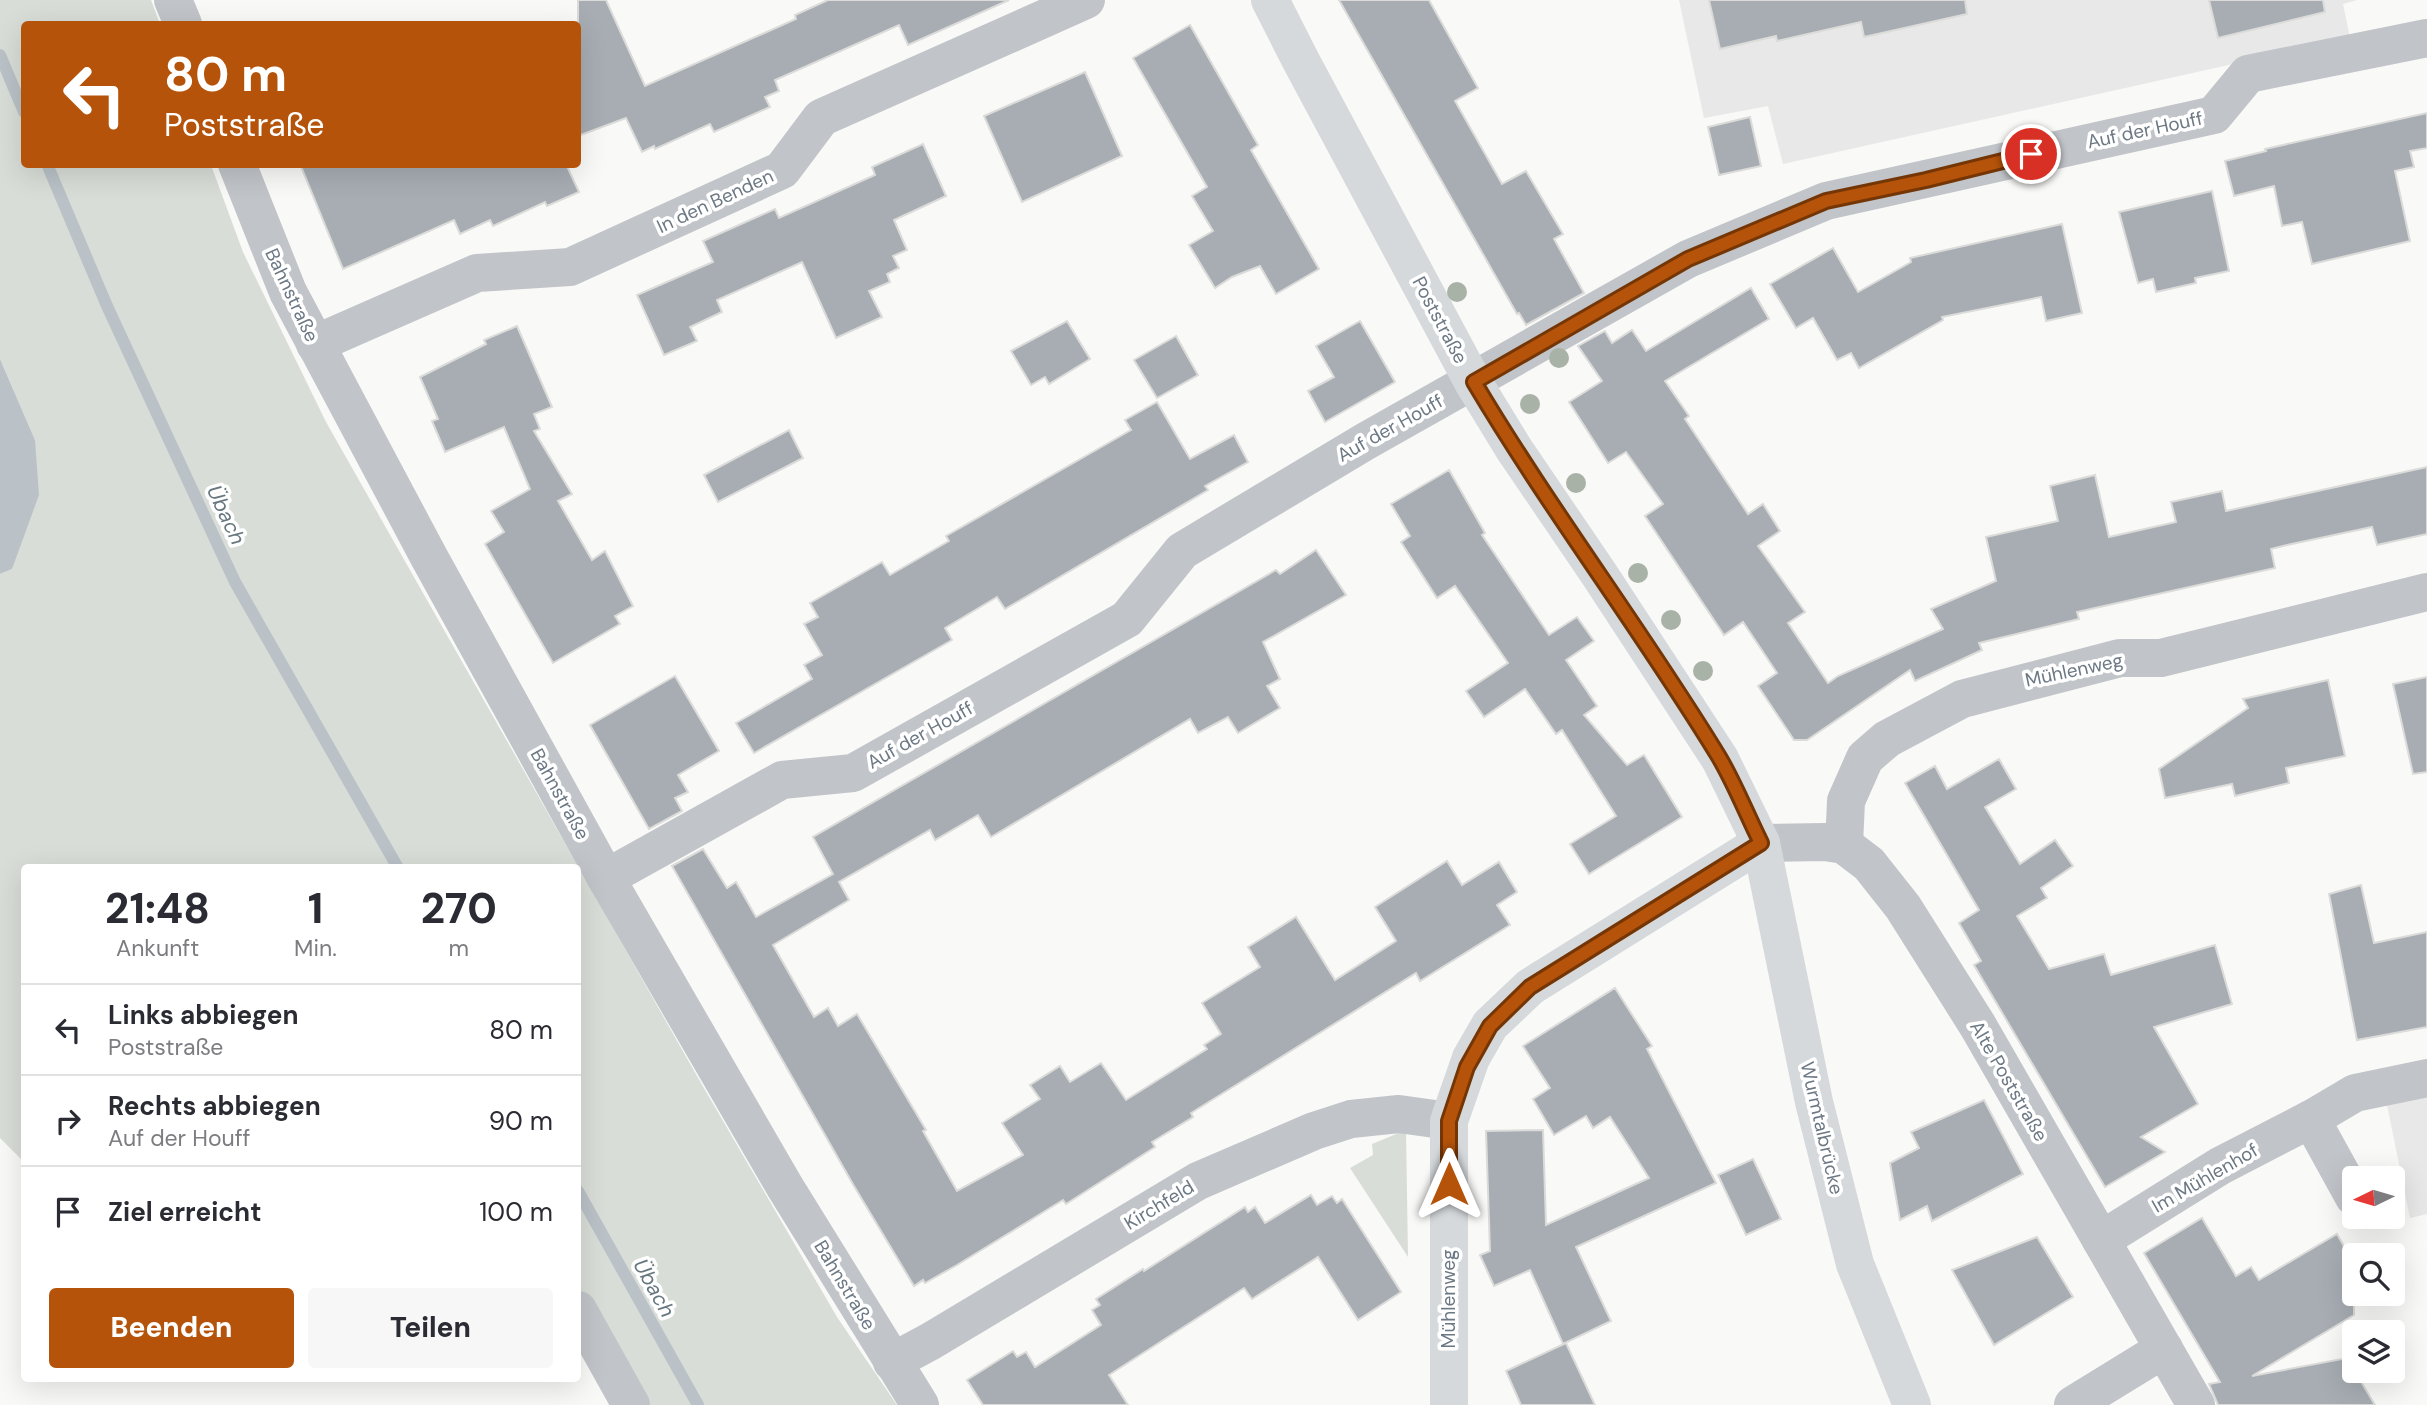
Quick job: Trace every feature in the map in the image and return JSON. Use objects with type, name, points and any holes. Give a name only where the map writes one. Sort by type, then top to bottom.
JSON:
[{"type":"main road","name":"Poststraße","points":[[1270,0],[1474,382],[1514,449],[1600,574],[1720,759],[1761,843]]},
{"type":"main road","name":"Mühlenweg","points":[[1449,1405],[1449,1121],[1467,1067],[1490,1026],[1530,987],[1761,843]]},
{"type":"main road","name":"Wurmtalbrücke","points":[[1761,843],[1814,1102],[1855,1264],[1912,1405]]},
{"type":"street","points":[[173,0],[182,21]]},
{"type":"street","name":"In den Benden","points":[[315,344],[477,273],[570,267],[782,170],[821,118],[1086,0]]},
{"type":"street","name":"Auf der Houff","points":[[606,878],[782,780],[853,773],[1127,620],[1182,551],[1366,441],[1688,259],[1826,201],[2214,115],[2248,74],[2427,38]]},
{"type":"street","name":"Bahnstraße","points":[[239,168],[288,292],[429,557],[606,878],[785,1187],[920,1405]]},
{"type":"street","name":"Mühlenweg","points":[[1843,845],[1846,801],[1866,758],[1887,740],[1962,699],[2120,657],[2161,658],[2427,593]]},
{"type":"street","points":[[1761,843],[1825,842],[1843,845]]},
{"type":"street","name":"Alte Poststraße","points":[[1843,845],[1869,864],[1903,907],[1945,972],[2196,1405]]},
{"type":"street","name":"Im Mühlenhof","points":[[2101,1240],[2220,1166],[2355,1093],[2427,1079]]},
{"type":"street","name":"Kirchfeld","points":[[892,1362],[1198,1181],[1314,1131],[1350,1119],[1399,1114],[1449,1121]]},
{"type":"street","points":[[2311,1119],[2342,1175]]},
{"type":"street","points":[[581,1315],[631,1405]]},
{"type":"street","points":[[2073,1405],[2164,1349]]},
{"type":"shaded area","points":[[0,0],[151,0],[159,21],[21,21],[21,168],[212,168],[243,252],[326,422],[577,864],[21,864],[21,1159],[0,1138],[0,574],[12,569],[35,440],[0,359]]},
{"type":"shaded area","points":[[1679,0],[2357,0],[2343,4],[2350,38],[1783,164],[1768,106],[1704,118]]},
{"type":"shaded area","points":[[0,359],[35,440],[39,495],[12,569],[0,574]]},
{"type":"shaded area","points":[[581,871],[837,1317],[897,1405],[646,1405],[581,1294]]},
{"type":"shaded area","points":[[2427,1097],[2427,1214],[2410,1218],[2405,1193],[2405,1166],[2399,1166],[2387,1105]]},
{"type":"shaded area","points":[[1406,1130],[1408,1257],[1350,1168],[1373,1155],[1372,1144]]},
{"type":"building","points":[[578,0],[606,0],[645,86],[796,19],[795,15],[828,0],[1009,0],[908,45],[899,25],[775,80],[779,91],[765,97],[770,107],[714,132],[710,124],[655,149],[654,146],[642,152],[626,118],[581,135],[581,21],[578,21]]},
{"type":"building","points":[[1339,0],[1429,0],[1478,88],[1455,101],[1502,184],[1526,171],[1563,234],[1554,239],[1584,293],[1526,325],[1519,313],[1517,314]]},
{"type":"building","points":[[1709,0],[1965,0],[1967,14],[1864,37],[1861,22],[1777,41],[1776,36],[1720,49]]},
{"type":"building","points":[[2209,0],[2323,0],[2325,12],[2218,38]]},
{"type":"building","points":[[1190,25],[1258,145],[1251,150],[1319,269],[1276,294],[1260,266],[1232,277],[1215,288],[1189,245],[1213,231],[1192,196],[1207,187],[1133,58]]},
{"type":"building","points":[[1085,72],[1122,156],[1022,202],[984,116]]},
{"type":"building","points":[[2427,113],[2427,148],[2410,151],[2414,167],[2395,171],[2410,241],[2312,264],[2302,222],[2282,226],[2274,186],[2234,196],[2225,161],[2266,151],[2265,149]]},
{"type":"building","points":[[1750,117],[1761,166],[1719,175],[1708,127]]},
{"type":"building","points":[[923,144],[946,196],[894,220],[907,250],[893,256],[899,268],[887,274],[890,282],[869,291],[882,317],[836,338],[802,262],[717,300],[722,312],[690,327],[697,341],[664,355],[637,295],[713,262],[703,241],[775,209],[779,218],[875,175],[872,167]]},
{"type":"building","points":[[302,168],[568,168],[579,192],[547,206],[545,202],[493,226],[490,220],[460,234],[454,220],[343,269]]},
{"type":"building","points":[[2212,191],[2229,271],[2195,278],[2196,283],[2156,292],[2153,279],[2138,283],[2119,212]]},
{"type":"building","points":[[2062,224],[2082,313],[2046,321],[2041,297],[1942,317],[1943,320],[1859,368],[1851,353],[1837,360],[1813,318],[1796,328],[1770,284],[1833,248],[1858,292],[1911,262],[1910,258]]},
{"type":"building","points":[[1751,288],[1769,319],[1665,381],[1689,416],[1685,419],[1748,514],[1763,504],[1780,531],[1758,546],[1805,612],[1788,623],[1828,683],[1943,629],[1931,609],[1996,581],[1986,537],[2058,521],[2050,486],[2095,475],[2109,537],[2176,522],[2171,502],[2222,491],[2226,511],[2427,467],[2427,534],[2377,545],[2372,527],[2287,545],[2271,549],[2275,568],[2077,612],[2079,619],[1979,643],[1982,650],[1915,681],[1910,670],[1807,740],[1794,740],[1758,686],[1777,673],[1743,622],[1724,635],[1645,516],[1663,504],[1626,452],[1608,463],[1569,402],[1602,381],[1578,346],[1605,331],[1612,343],[1632,330],[1646,351]]},
{"type":"building","points":[[1067,321],[1090,359],[1049,384],[1045,377],[1031,385],[1011,351]]},
{"type":"building","points":[[1360,321],[1395,382],[1325,422],[1308,391],[1334,377],[1316,346]]},
{"type":"building","points":[[517,326],[552,407],[534,414],[540,429],[534,431],[572,494],[558,501],[592,560],[605,551],[633,606],[615,616],[620,624],[553,663],[485,544],[504,532],[491,511],[530,489],[504,427],[445,452],[432,421],[438,419],[420,377],[486,344],[484,340]]},
{"type":"building","points":[[1176,336],[1198,375],[1157,398],[1134,360]]},
{"type":"building","points":[[1157,402],[1190,459],[1234,435],[1248,462],[1205,486],[1208,490],[1005,609],[997,597],[945,628],[952,640],[754,753],[736,723],[812,679],[804,665],[822,655],[804,624],[818,617],[810,603],[882,562],[890,575],[949,541],[946,536],[1131,430],[1125,420]]},
{"type":"building","points":[[789,430],[803,458],[718,502],[704,475]]},
{"type":"building","points":[[1449,470],[1485,533],[1482,535],[1549,635],[1577,617],[1594,641],[1566,660],[1597,706],[1584,715],[1627,765],[1644,755],[1682,817],[1589,874],[1570,844],[1616,816],[1562,730],[1556,734],[1525,689],[1484,717],[1466,691],[1508,663],[1455,586],[1437,598],[1401,542],[1410,536],[1391,504]]},
{"type":"building","points":[[1316,550],[1346,595],[1263,642],[1280,679],[1267,686],[1280,708],[1238,733],[1228,717],[1198,733],[1190,719],[991,837],[978,815],[935,840],[930,830],[839,882],[849,900],[773,945],[814,1017],[828,1008],[838,1026],[857,1014],[926,1130],[923,1131],[957,1191],[1023,1155],[1002,1123],[1040,1099],[1030,1085],[1060,1066],[1070,1082],[1101,1063],[1126,1100],[1207,1049],[1204,1045],[1221,1034],[1202,1003],[1260,967],[1248,947],[1296,917],[1335,980],[1396,941],[1375,907],[1447,861],[1462,885],[1499,862],[1517,892],[1497,905],[1510,925],[1420,981],[1416,973],[1191,1113],[1193,1117],[1152,1142],[1155,1147],[1066,1204],[1063,1200],[957,1265],[925,1283],[923,1280],[914,1286],[672,866],[703,849],[727,888],[736,882],[756,917],[833,874],[813,837],[1276,570],[1280,574]]},
{"type":"building","points":[[675,676],[719,751],[678,775],[688,792],[675,798],[682,811],[649,829],[590,725]]},
{"type":"building","points":[[2427,677],[2427,772],[2413,774],[2393,684]]},
{"type":"building","points":[[2328,680],[2345,756],[2286,768],[2289,783],[2235,796],[2232,784],[2165,798],[2159,769],[2248,708],[2243,699]]},
{"type":"building","points":[[1999,759],[2016,789],[1985,807],[2020,864],[2055,840],[2073,866],[2041,888],[2047,898],[2017,916],[2049,969],[2104,954],[2111,975],[2215,945],[2232,1004],[2154,1027],[2198,1104],[2141,1137],[2165,1152],[2105,1187],[1974,965],[1981,961],[1959,923],[1979,910],[1905,783],[1935,766],[1947,789]]},
{"type":"building","points":[[2361,885],[2374,943],[2427,932],[2427,1027],[2357,1040],[2329,894]]},
{"type":"building","points":[[1615,988],[1652,1046],[1647,1049],[1716,1183],[1576,1247],[1611,1321],[1563,1344],[1530,1270],[1494,1286],[1480,1255],[1490,1251],[1486,1131],[1543,1130],[1546,1225],[1649,1178],[1610,1117],[1593,1128],[1586,1116],[1554,1135],[1533,1099],[1550,1088],[1523,1046]]},
{"type":"building","points":[[1984,1100],[2023,1174],[1932,1221],[1927,1206],[1900,1220],[1890,1163],[1919,1148],[1911,1132]]},
{"type":"building","points":[[1753,1159],[1781,1219],[1746,1235],[1718,1175]]},
{"type":"building","points":[[1311,1195],[1317,1205],[1332,1196],[1337,1203],[1342,1199],[1401,1292],[1358,1320],[1318,1257],[1252,1299],[1244,1288],[1109,1375],[1128,1405],[983,1405],[967,1380],[1013,1351],[1017,1357],[1026,1352],[1035,1367],[1101,1325],[1092,1310],[1100,1305],[1096,1299],[1143,1269],[1144,1271],[1245,1207],[1248,1212],[1255,1207],[1265,1223]]},
{"type":"building","points":[[2202,1218],[2236,1276],[2251,1267],[2259,1280],[2337,1234],[2342,1243],[2342,1306],[2354,1306],[2354,1315],[2252,1376],[2342,1359],[2342,1383],[2362,1383],[2375,1405],[2218,1405],[2209,1384],[2220,1382],[2144,1253]]},
{"type":"building","points":[[2037,1237],[2073,1297],[1994,1345],[1952,1270]]},
{"type":"building","points":[[1566,1343],[1595,1405],[1521,1405],[1506,1371]]},
{"type":"waterway","name":"Übach","points":[[0,55],[21,105]]},
{"type":"waterway","name":"Übach","points":[[49,168],[107,306],[235,582],[396,864]]},
{"type":"waterway","name":"Übach","points":[[581,1196],[698,1405]]},
{"type":"route","points":[[1449,1184],[1449,1121],[1467,1067],[1490,1026],[1530,987],[1761,843],[1720,759],[1600,574],[1514,449],[1474,382],[1513,357],[1688,259],[1826,201],[2031,154]]}]
